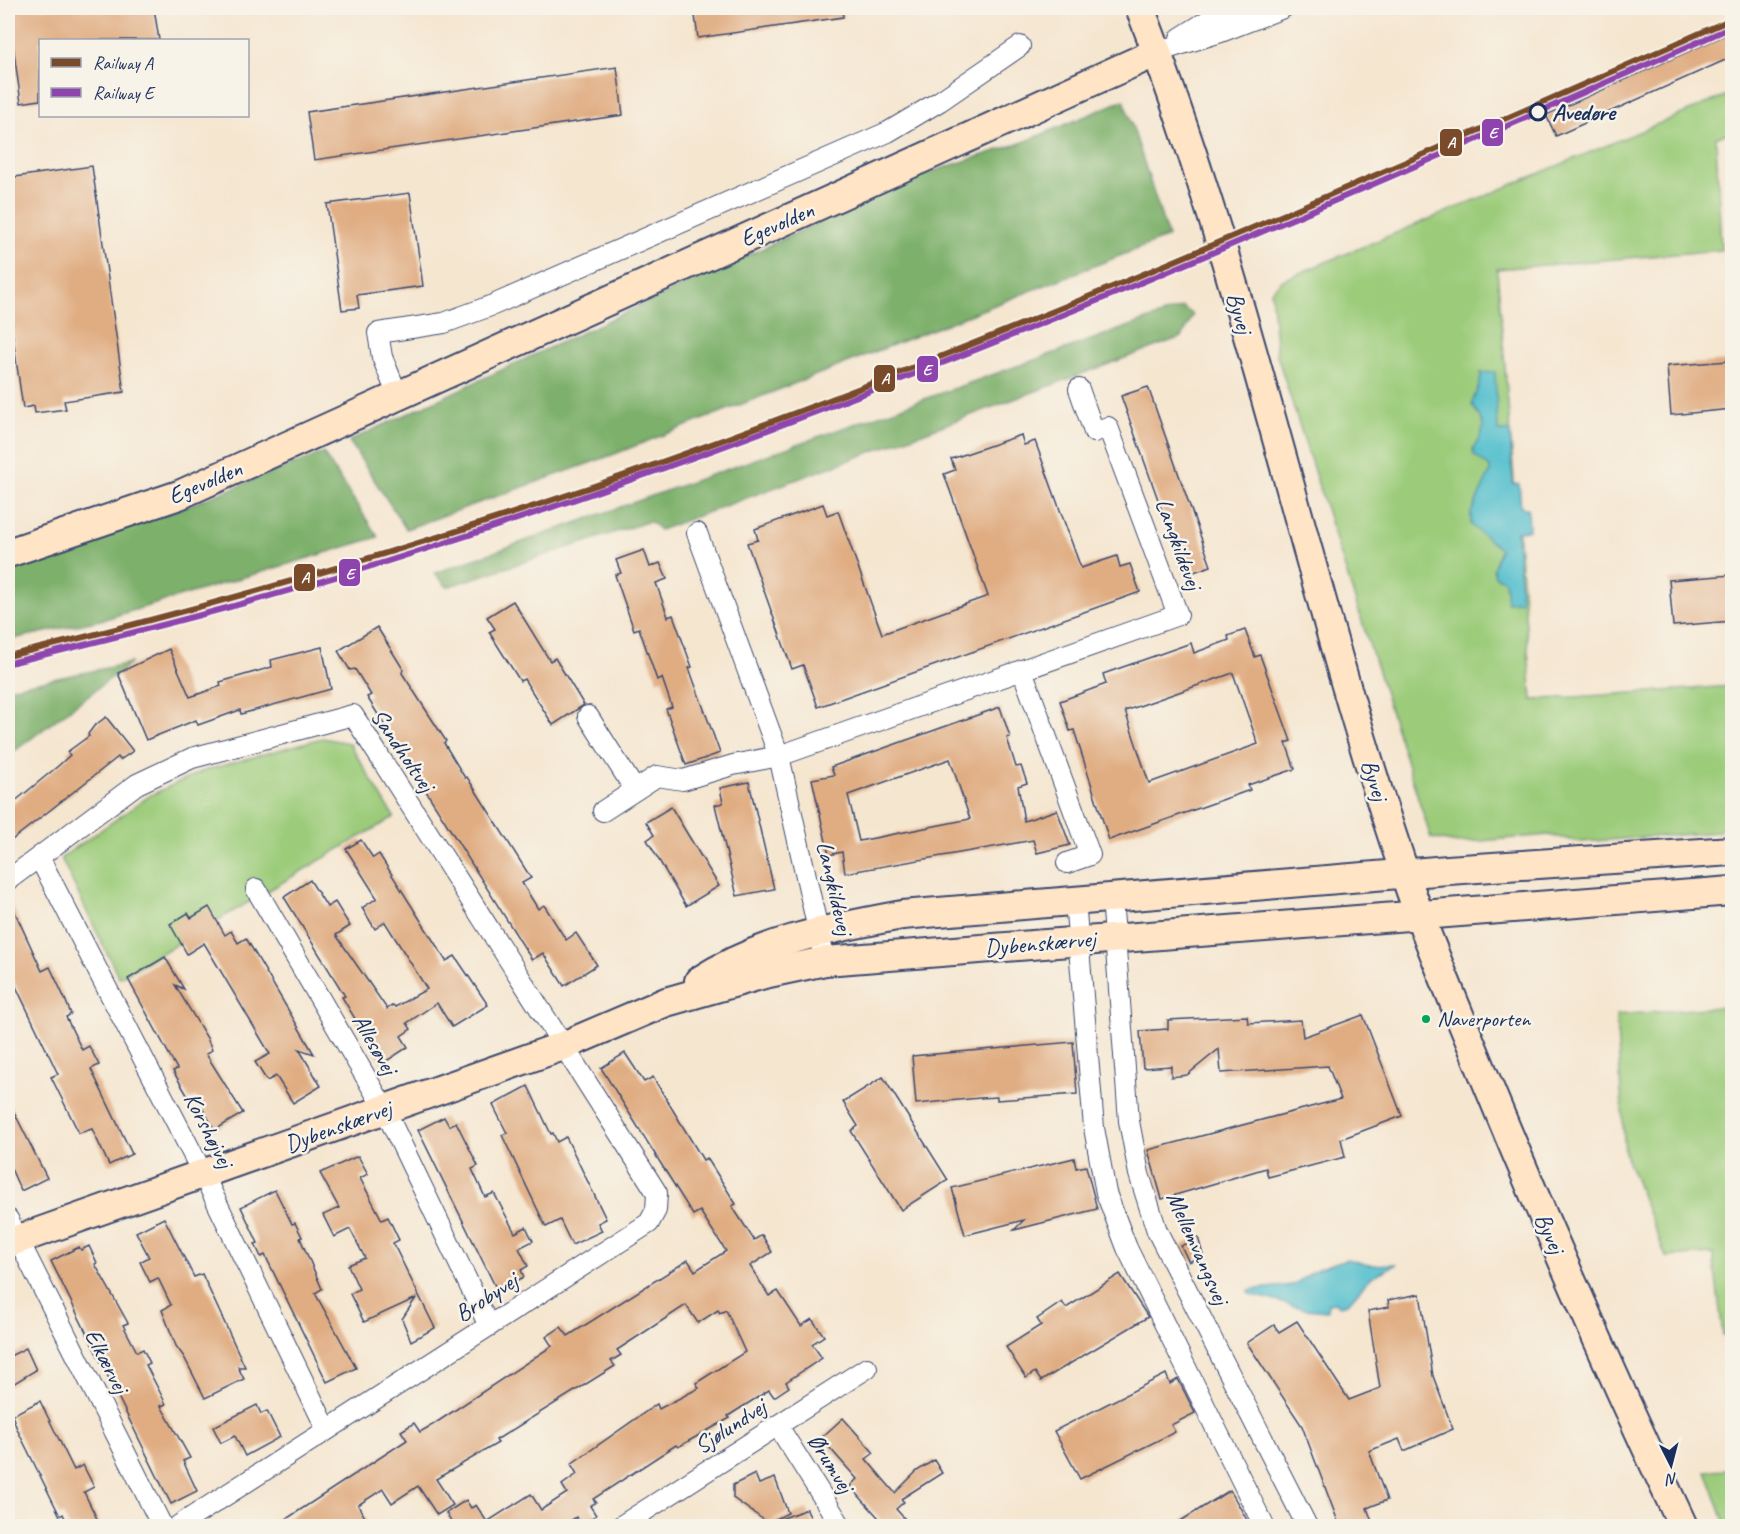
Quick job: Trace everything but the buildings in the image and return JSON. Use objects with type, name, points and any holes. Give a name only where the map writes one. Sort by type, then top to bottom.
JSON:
[{"type":"street","name":"Byvej","points":[[1140,8],[1157,52],[1237,301],[1341,677],[1420,917],[1527,1179],[1619,1391],[1683,1527]]},
{"type":"street","name":"Egevolden","points":[[1157,52],[1215,16],[1235,8]]},
{"type":"street","name":"Egevolden","points":[[8,554],[179,495],[1157,52],[1221,32],[1282,8]]},
{"type":"street","name":"Egevolden","points":[[398,396],[382,357],[378,333],[444,323],[493,305],[888,132],[940,101],[1020,46]]},
{"type":"street","name":"Langkildevej","points":[[603,811],[657,776],[683,780],[733,765],[779,756],[1178,615],[1108,427],[1094,432],[1078,389]]},
{"type":"street","name":"Langkildevej","points":[[698,533],[779,756],[825,961]]},
{"type":"street","points":[[1022,670],[1090,855],[1067,863]]},
{"type":"street","name":"Sandholtvej","points":[[8,880],[137,784],[192,758],[352,715],[563,1047]]},
{"type":"street","points":[[588,716],[635,790]]},
{"type":"street","points":[[1405,875],[1732,852]]},
{"type":"street","name":"Korshøjvej","points":[[39,857],[203,1174],[327,1430]]},
{"type":"street","name":"Dybenskærvej","points":[[666,1002],[720,968],[818,931],[902,915],[1405,875]]},
{"type":"street","name":"Allesøvej","points":[[256,890],[385,1110],[489,1326]]},
{"type":"street","points":[[1420,917],[1732,891]]},
{"type":"street","name":"Mellemvangsvej","points":[[1112,897],[1129,1121],[1139,1174],[1157,1231],[1307,1527]]},
{"type":"street","points":[[1075,900],[1094,1128],[1106,1193],[1127,1248],[1264,1527]]},
{"type":"street","name":"Dybenskærvej","points":[[11,1234],[203,1174],[563,1047],[666,1002],[764,974],[825,961],[1077,940],[1420,917]]},
{"type":"street","name":"Brobyvej","points":[[178,1527],[649,1223],[656,1210],[657,1193],[563,1047]]},
{"type":"street","name":"Elkærvej","points":[[11,1234],[162,1527]]},
{"type":"street","name":"Sjølundvej","points":[[621,1527],[867,1368]]},
{"type":"street","name":"Ørumvej","points":[[778,1426],[841,1527]]},
{"type":"green space","points":[[1732,93],[1732,131],[1716,138],[1721,250],[1497,269],[1532,700],[1732,686],[1732,819],[1718,832],[1581,842],[1548,835],[1458,843],[1431,838],[1277,355],[1271,291],[1283,280]]},
{"type":"green space","points":[[1124,100],[1168,237],[612,455],[406,529],[349,441],[918,176],[1024,142]]},
{"type":"green space","points":[[1183,307],[1193,315],[1182,337],[660,530],[650,521],[447,587],[435,573]]},
{"type":"green space","points":[[323,453],[378,537],[105,619],[8,640],[8,567],[161,516]]},
{"type":"green space","points":[[131,663],[8,756],[8,688]]},
{"type":"green space","points":[[322,738],[349,743],[394,817],[119,978],[61,858],[151,795],[203,771]]},
{"type":"green space","points":[[1732,1006],[1732,1334],[1723,1335],[1713,1254],[1666,1257],[1625,1154],[1616,1015]]},
{"type":"green space","points":[[1732,1470],[1732,1526],[1726,1526],[1706,1471]]},
{"type":"water","points":[[1495,372],[1498,431],[1510,431],[1513,484],[1519,484],[1521,508],[1528,508],[1529,530],[1517,531],[1521,601],[1507,602],[1505,581],[1495,576],[1493,569],[1500,549],[1471,525],[1471,513],[1490,472],[1490,467],[1474,455],[1473,449],[1481,436],[1483,427],[1472,405],[1481,373]]},
{"type":"water","points":[[1347,1259],[1369,1265],[1397,1264],[1370,1278],[1347,1304],[1340,1306],[1335,1302],[1328,1303],[1327,1311],[1305,1309],[1249,1294],[1249,1290],[1293,1285],[1319,1268]]},
{"type":"rail line","name":"A","points":[[8,656],[230,599],[449,534],[594,486],[739,434],[883,379],[1168,264],[1732,19]]},
{"type":"rail line","name":"E","points":[[10,663],[220,610],[325,580],[429,548],[761,433],[1087,305],[1411,168],[1732,27]]},
{"type":"place","name":"Avedøre","points":[[1538,112]]},
{"type":"place","name":"Naverporten","points":[[1426,1019]]}]
